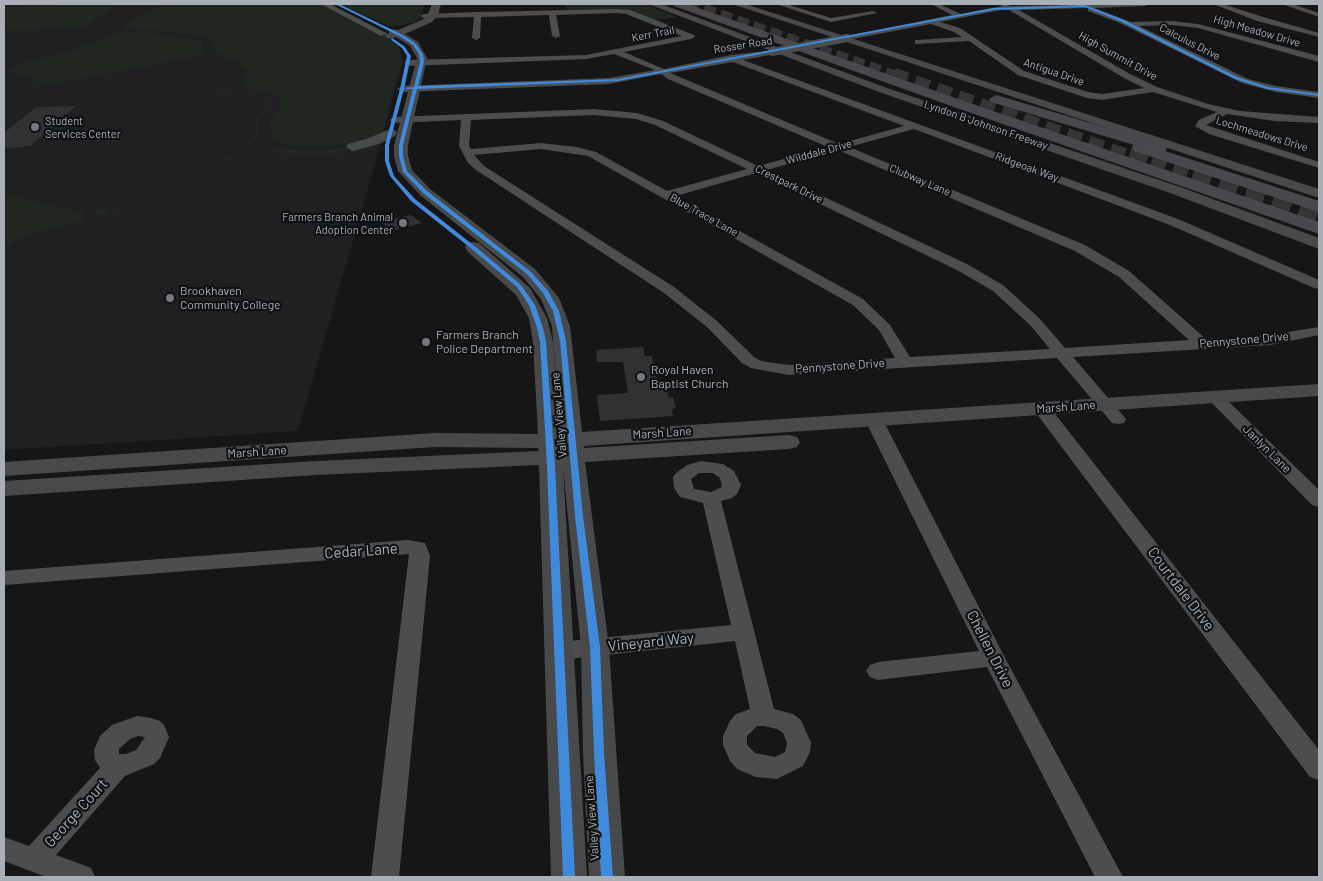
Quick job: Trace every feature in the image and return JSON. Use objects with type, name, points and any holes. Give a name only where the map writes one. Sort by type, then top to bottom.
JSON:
[{"type":"highway","points":[[665,4],[738,30]]},
{"type":"highway","name":"Lyndon B Johnson Freeway","points":[[678,4],[956,103],[1319,228]]},
{"type":"highway","points":[[729,5],[803,34],[1319,207]]},
{"type":"highway","points":[[755,41],[777,46],[937,103],[1072,146],[1098,152]]},
{"type":"highway","points":[[995,99],[1047,113],[1319,200]]},
{"type":"main road","points":[[426,18],[428,4]]},
{"type":"main road","points":[[416,47],[415,35],[436,4]]},
{"type":"main road","name":"Lyndon B Johnson Freeway","points":[[653,4],[883,90],[1184,193],[1319,244]]},
{"type":"main road","points":[[729,5],[1319,194]]},
{"type":"main road","points":[[389,33],[426,18]]},
{"type":"main road","points":[[389,33],[426,18]]},
{"type":"main road","points":[[389,33],[416,47],[421,54],[422,62]]},
{"type":"main road","points":[[389,33],[408,52],[408,63]]},
{"type":"main road","name":"Valley View Lane","points":[[422,62],[416,88],[397,124],[386,151],[388,168],[392,176],[413,200],[454,232],[524,292],[538,318],[595,647],[599,753],[607,877]]},
{"type":"main road","name":"Valley View Lane","points":[[408,63],[397,124],[405,171],[425,192],[529,273],[542,288],[556,311],[563,341],[559,650],[569,877]]},
{"type":"main road","points":[[353,147],[374,141],[397,124]]},
{"type":"main road","points":[[454,232],[471,228]]},
{"type":"main road","points":[[524,292],[542,288]]},
{"type":"main road","points":[[543,342],[563,341]]},
{"type":"main road","name":"Marsh Lane","points":[[4,488],[316,468],[562,448],[1315,398]]},
{"type":"main road","name":"Marsh Lane","points":[[4,469],[435,440],[562,448]]},
{"type":"street","points":[[325,4],[389,33]]},
{"type":"street","points":[[337,4],[389,33]]},
{"type":"street","points":[[780,4],[827,19],[873,13],[867,8]]},
{"type":"street","points":[[934,4],[960,16]]},
{"type":"street","name":"Rosser Road","points":[[402,89],[609,81],[772,52],[1007,6],[1145,4]]},
{"type":"street","points":[[1217,4],[1260,19],[1319,35]]},
{"type":"street","points":[[1286,4],[1319,15]]},
{"type":"street","name":"Calculus Drive","points":[[1084,5],[1129,24],[1236,78],[1291,92],[1319,95]]},
{"type":"street","name":"High Summit Drive","points":[[1007,6],[1127,76],[1154,89],[1226,111],[1274,118],[1319,120]]},
{"type":"street","name":"Kerr Trail","points":[[408,63],[580,57],[691,37],[650,21],[617,11],[478,14],[426,18]]},
{"type":"street","points":[[552,12],[556,36]]},
{"type":"street","points":[[476,38],[478,14]]},
{"type":"street","points":[[848,16],[884,30]]},
{"type":"street","points":[[636,23],[650,21]]},
{"type":"street","name":"Antigua Drive","points":[[930,21],[957,30],[1022,73],[1087,95],[1102,97],[1154,89]]},
{"type":"street","name":"High Meadow Drive","points":[[1129,24],[1172,23],[1198,26],[1319,60]]},
{"type":"street","points":[[918,42],[971,39]]},
{"type":"street","name":"Clubway Lane","points":[[616,52],[663,72],[670,77],[1048,234],[1108,263],[1139,286],[1202,344]]},
{"type":"street","name":"Ridgeoak Way","points":[[731,58],[1182,226],[1319,285]]},
{"type":"street","points":[[1303,63],[1319,60]]},
{"type":"street","points":[[1291,92],[1299,107],[1319,120]]},
{"type":"street","name":"Lochmeadows Drive","points":[[1226,111],[1202,122],[1200,126],[1213,132],[1319,165]]},
{"type":"street","name":"Crestpark Drive","points":[[397,124],[466,116],[594,112],[637,116],[659,123],[977,275],[1015,302],[1111,412]]},
{"type":"street","points":[[466,116],[464,141],[467,153]]},
{"type":"street","name":"Wilddale Drive","points":[[666,194],[914,126]]},
{"type":"street","name":"Blue Trace Lane","points":[[467,153],[542,146],[577,150],[592,154],[858,302],[885,328],[905,362]]},
{"type":"street","name":"Pennystone Drive","points":[[467,153],[480,168],[669,290],[712,324],[748,360],[757,365],[789,370],[1270,340],[1319,331]]},
{"type":"street","name":"Janlyn Lane","points":[[1223,404],[1319,501]]},
{"type":"street","name":"Courtdale Drive","points":[[1048,416],[1319,769]]},
{"type":"street","name":"Chellen Drive","points":[[878,428],[994,658],[1109,877]]},
{"type":"street","points":[[711,498],[764,716]]},
{"type":"street","name":"Cedar Lane","points":[[4,578],[408,547],[418,548],[420,556],[385,877]]},
{"type":"street","name":"Vineyard Way","points":[[559,650],[744,632]]},
{"type":"street","points":[[878,671],[994,658]]},
{"type":"street","name":"George Court","points":[[34,860],[119,765]]},
{"type":"street","points":[[4,850],[81,877]]},
{"type":"shaded area","name":"Brookhaven Community College","points":[[4,4],[318,4],[395,44],[401,52],[403,62],[298,431],[4,450]]},
{"type":"shaded area","points":[[116,4],[84,28],[4,31],[4,7]]},
{"type":"shaded area","points":[[167,4],[322,4],[385,37],[400,48],[401,62],[390,99],[383,134],[370,142],[345,145],[299,146],[273,141],[269,122],[282,105],[279,97],[246,87],[242,81],[247,72],[240,63],[219,54],[212,48],[211,40],[207,38],[213,37],[212,35],[202,37],[162,31],[121,29],[134,18]]},
{"type":"shaded area","points":[[340,4],[425,4],[420,18],[415,22],[388,26]]},
{"type":"shaded area","points":[[565,4],[643,4],[677,17],[654,20],[622,9],[567,10]]},
{"type":"shaded area","points":[[147,32],[196,39],[202,42],[203,49],[207,54],[42,86],[32,77],[13,73],[9,70],[24,63],[75,50],[117,33]]},
{"type":"shaded area","points":[[226,92],[243,93],[202,96]]},
{"type":"shaded area","points":[[245,93],[256,94],[271,100],[271,105],[258,120],[258,134],[254,142],[245,145],[211,147],[240,145],[251,140],[256,130],[255,121],[268,105],[268,101],[263,97]]},
{"type":"shaded area","points":[[376,147],[376,150],[334,154],[258,153],[260,151]]},
{"type":"shaded area","points":[[206,153],[227,155],[234,158],[192,184],[143,206],[115,215],[103,216],[94,211],[103,208],[109,209],[107,212],[116,213],[146,204],[188,185],[230,160],[224,159],[227,157],[225,156],[205,154],[200,157]]},
{"type":"shaded area","points":[[4,194],[83,212],[84,221],[35,232],[13,241],[4,248]]},
{"type":"building","name":"Student Services Center","points":[[76,106],[31,146],[4,149],[4,133],[36,107]]},
{"type":"building","name":"Farmers Branch Animal Adoption Center","points":[[411,215],[422,223],[391,231],[381,222]]},
{"type":"building","name":"Royal Haven Baptist Church","points":[[643,347],[645,356],[652,356],[659,390],[667,390],[669,398],[673,397],[676,408],[672,409],[673,416],[600,421],[597,395],[628,393],[623,362],[597,362],[596,350]]},
{"type":"tunnel","points":[[687,4],[897,77]]},
{"type":"tunnel","points":[[893,75],[1146,163]]},
{"type":"tunnel","points":[[1131,150],[1197,173]]},
{"type":"tunnel","points":[[1194,171],[1319,214]]},
{"type":"cycle path","points":[[337,4],[402,36],[414,44],[421,54],[422,62],[401,145],[401,156],[405,171],[425,192],[529,273],[546,292],[556,311],[563,341],[579,516],[595,647],[599,753],[607,877]]},
{"type":"cycle path","points":[[407,88],[618,80],[993,9],[1085,6],[1123,21],[1236,78],[1267,88],[1319,95]]},
{"type":"cycle path","points":[[392,39],[403,47],[409,56],[387,145],[387,161],[392,176],[413,200],[519,286],[532,305],[543,342],[551,466],[569,877]]},
{"type":"place","name":"Student Services Center","points":[[35,127]]},
{"type":"place","name":"Farmers Branch Animal Adoption Center","points":[[403,223]]},
{"type":"place","name":"Brookhaven Community College","points":[[170,298]]},
{"type":"place","name":"Farmers Branch Police Department","points":[[426,342]]},
{"type":"place","name":"Royal Haven Baptist Church","points":[[641,377]]}]
